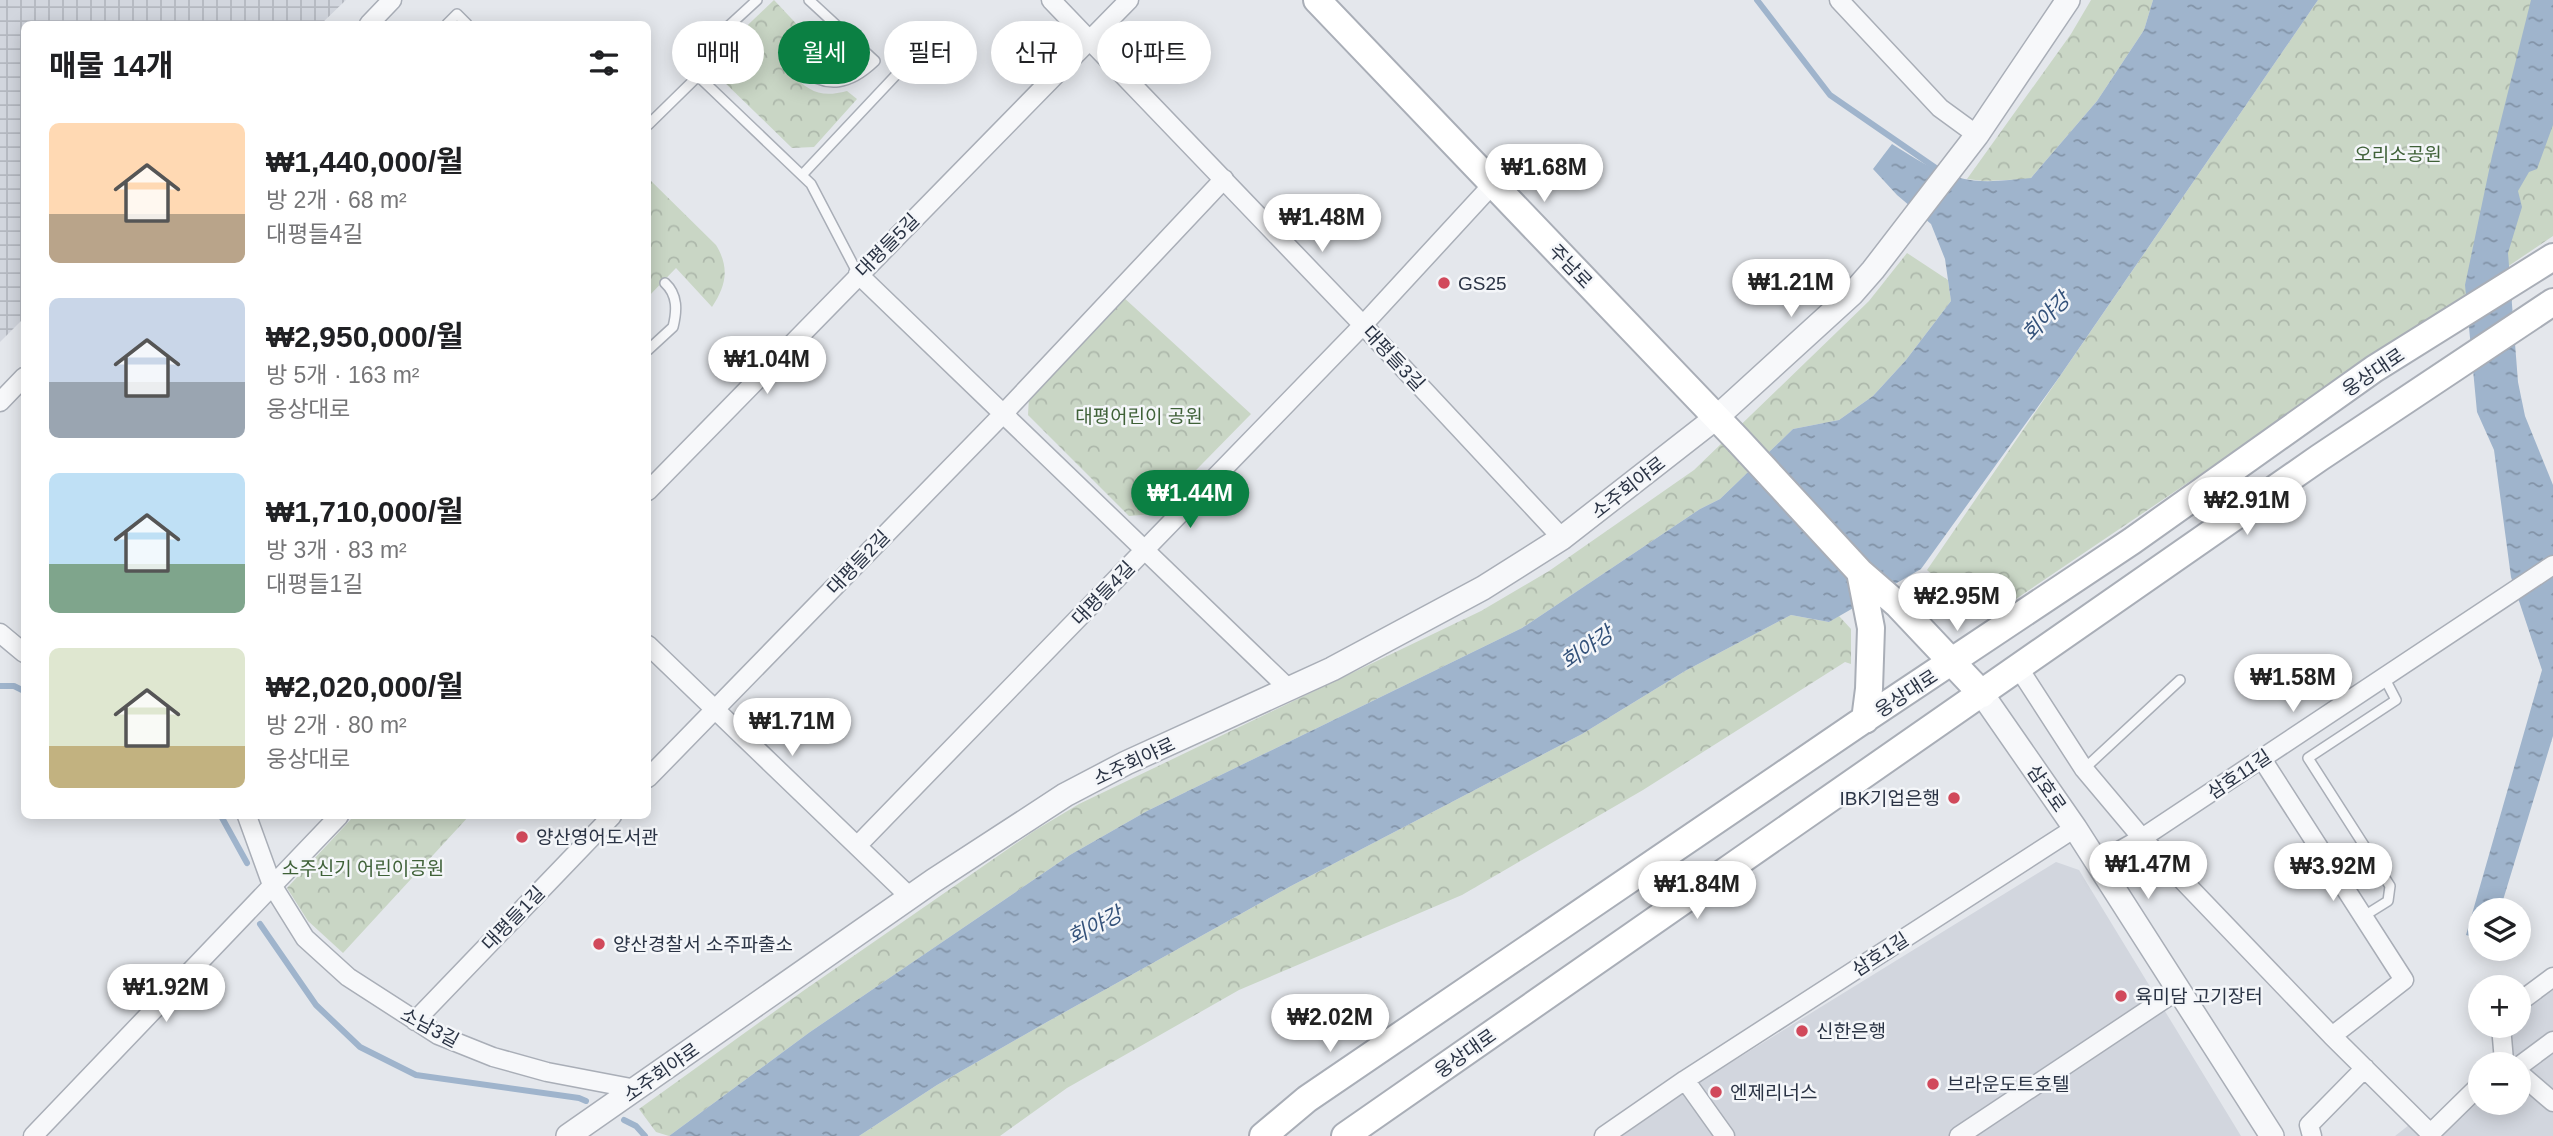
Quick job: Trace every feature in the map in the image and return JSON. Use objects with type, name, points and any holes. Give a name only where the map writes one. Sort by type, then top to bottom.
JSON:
[{"type":"main road","name":"주남로","points":[[1317,0],[1717,417],[1860,572],[1898,604],[1982,694]]},
{"type":"main road","name":"웅상대로","points":[[1263,1136],[1318,1091],[2132,541],[2374,369],[2553,257]]},
{"type":"main road","name":"웅상대로","points":[[1345,1136],[2319,458],[2553,302]]},
{"type":"main road","points":[[1860,572],[1871,628],[1865,720]]},
{"type":"street","points":[[372,21],[392,0]]},
{"type":"street","name":"대평들3길","points":[[1051,0],[1363,325],[1562,538]]},
{"type":"street","name":"대평들5길","points":[[651,488],[1129,0]]},
{"type":"street","points":[[1839,0],[1940,108],[1974,139]]},
{"type":"street","name":"소주회야로","points":[[568,1136],[910,897],[1065,794],[1126,763],[1332,669],[1483,588],[1562,538],[1717,417],[1852,294],[1974,139],[2068,0]]},
{"type":"street","points":[[1003,414],[1224,179]]},
{"type":"street","name":"대평들4길","points":[[858,846],[1363,325],[1492,185]]},
{"type":"street","points":[[858,274],[1289,689]]},
{"type":"street","points":[[0,402],[21,380]]},
{"type":"street","name":"대평들2길","points":[[713,710],[1003,414]]},
{"type":"street","name":"삼호11길","points":[[2098,863],[2142,838],[2553,565]]},
{"type":"street","points":[[0,633],[21,650]]},
{"type":"street","points":[[651,648],[910,897]]},
{"type":"street","points":[[2018,667],[2084,769],[2142,838],[2332,1036],[2432,1135],[2468,1098]]},
{"type":"street","name":"삼호로","points":[[1982,694],[2098,863],[2272,1136]]},
{"type":"street","points":[[651,775],[713,710]]},
{"type":"street","points":[[2262,759],[2404,980],[2332,1036]]},
{"type":"street","name":"소남3길","points":[[248,819],[272,885],[305,938],[348,976],[438,1035],[493,1057],[559,1074],[636,1089]]},
{"type":"street","points":[[33,1136],[336,819]]},
{"type":"street","name":"대평들1길","points":[[415,1021],[609,819]]},
{"type":"street","name":"삼호1길","points":[[1604,1136],[1685,1080],[2075,828]]},
{"type":"street","points":[[2531,993],[2553,977]]},
{"type":"street","points":[[1959,1136],[2178,990]]},
{"type":"street","points":[[2531,1054],[2553,1041]]},
{"type":"street","points":[[2312,1136],[2309,1125],[2365,1068]]},
{"type":"street","points":[[1685,1080],[1725,1136]]},
{"type":"street","points":[[2531,1084],[2553,1102]]},
{"type":"lane","points":[[734,21],[757,0]]},
{"type":"lane","points":[[809,0],[832,21]]},
{"type":"lane","points":[[450,21],[457,14],[464,21]]},
{"type":"lane","points":[[651,122],[690,84]]},
{"type":"lane","points":[[706,84],[811,184],[858,274]]},
{"type":"lane","points":[[802,175],[888,84]]},
{"type":"lane","points":[[651,347],[673,327],[676,302],[671,289],[665,283]]},
{"type":"lane","points":[[2364,916],[2388,901],[2390,886],[2308,758],[2396,700],[2384,677]]},
{"type":"lane","points":[[2084,769],[2180,680]]},
{"type":"shaded area","points":[[0,0],[346,0],[324,21],[21,21],[21,321],[0,342]]},
{"type":"shaded area","points":[[2056,862],[2079,870],[2241,1136],[1622,1136],[1696,1084]]},
{"type":"shaded area","points":[[2553,988],[2553,1136],[2395,1136],[2409,1125],[2444,1118],[2468,1101],[2468,1115],[2531,1115],[2531,1052],[2507,1052],[2507,1038],[2531,1038],[2531,1003]]},
{"type":"green space","points":[[774,0],[794,21],[778,21],[778,84],[803,84],[816,92],[830,94],[847,91],[857,99],[814,147],[792,148],[726,84],[764,84],[764,21],[752,21]]},
{"type":"green space","points":[[2091,0],[2153,0],[2144,30],[2097,101],[2030,179],[1967,179],[2071,34]]},
{"type":"green space","name":"오리소공원","points":[[2318,0],[2553,0],[2553,236],[2001,609],[1978,607],[1968,603],[1927,570]]},
{"type":"green space","points":[[651,181],[716,245],[720,253],[725,269],[723,284],[712,307],[676,268],[651,294]]},
{"type":"green space","points":[[1907,253],[1948,280],[1951,301],[1906,360],[1873,396],[1839,420],[1793,429],[1720,499],[1700,509],[1522,628],[1147,811],[1070,855],[810,1032],[669,1136],[656,1132],[639,1109],[803,991],[1034,831],[1079,804],[1481,611],[1549,571],[1694,470],[1869,301]]},
{"type":"green space","name":"대평어린이 공원","points":[[1122,296],[1251,414],[1153,514],[1129,516],[1028,415],[1029,397]]},
{"type":"green space","points":[[1791,615],[1829,622],[1839,616],[1851,629],[1851,664],[1845,662],[1643,790],[1462,895],[1239,990],[1067,1088],[1000,1136],[859,1136],[937,1085],[1047,1022],[1291,886],[1582,734],[1685,671]]},
{"type":"green space","name":"소주신기 어린이공원","points":[[351,819],[466,819],[343,953],[308,921],[287,888]]},
{"type":"water","name":"회야강","points":[[2153,0],[2318,0],[2060,376],[1921,569],[1829,622],[1791,615],[1685,671],[1582,734],[1291,886],[1047,1022],[937,1085],[859,1136],[669,1136],[810,1032],[1070,855],[1147,811],[1522,628],[1700,509],[1720,499],[1793,429],[1839,420],[1873,396],[1906,360],[1951,301],[1945,259],[1931,224],[1897,195],[1873,169],[1892,144],[1933,168],[1960,178],[1987,181],[2031,178],[2097,101],[2144,30]]},
{"type":"water","points":[[2531,0],[2553,0],[2553,125],[2537,169],[2529,172],[2518,191],[2522,207],[2508,253],[2518,382],[2525,416],[2553,485],[2553,736],[2504,898],[2477,898],[2542,670],[2511,577],[2494,450],[2477,412],[2465,285],[2492,156]]},
{"type":"waterway","points":[[1757,0],[1830,95],[1943,173]]},
{"type":"waterway","points":[[0,686],[14,686],[21,690]]},
{"type":"waterway","points":[[223,819],[247,863]]},
{"type":"waterway","points":[[260,924],[316,1005],[360,1047],[416,1075],[586,1101]]},
{"type":"waterway","points":[[624,1120],[636,1126],[645,1136]]},
{"type":"place","name":"GS25","points":[[1444,283]]},
{"type":"place","name":"IBK기업은행","points":[[1954,798]]},
{"type":"place","name":"양산영어도서관","points":[[522,837]]},
{"type":"place","name":"양산경찰서 소주파출소","points":[[599,944]]},
{"type":"place","name":"육미담 고기장터","points":[[2121,996]]},
{"type":"place","name":"신한은행","points":[[1802,1031]]},
{"type":"place","name":"브라운도트호텔","points":[[1933,1084]]},
{"type":"place","name":"엔제리너스","points":[[1716,1092]]}]
